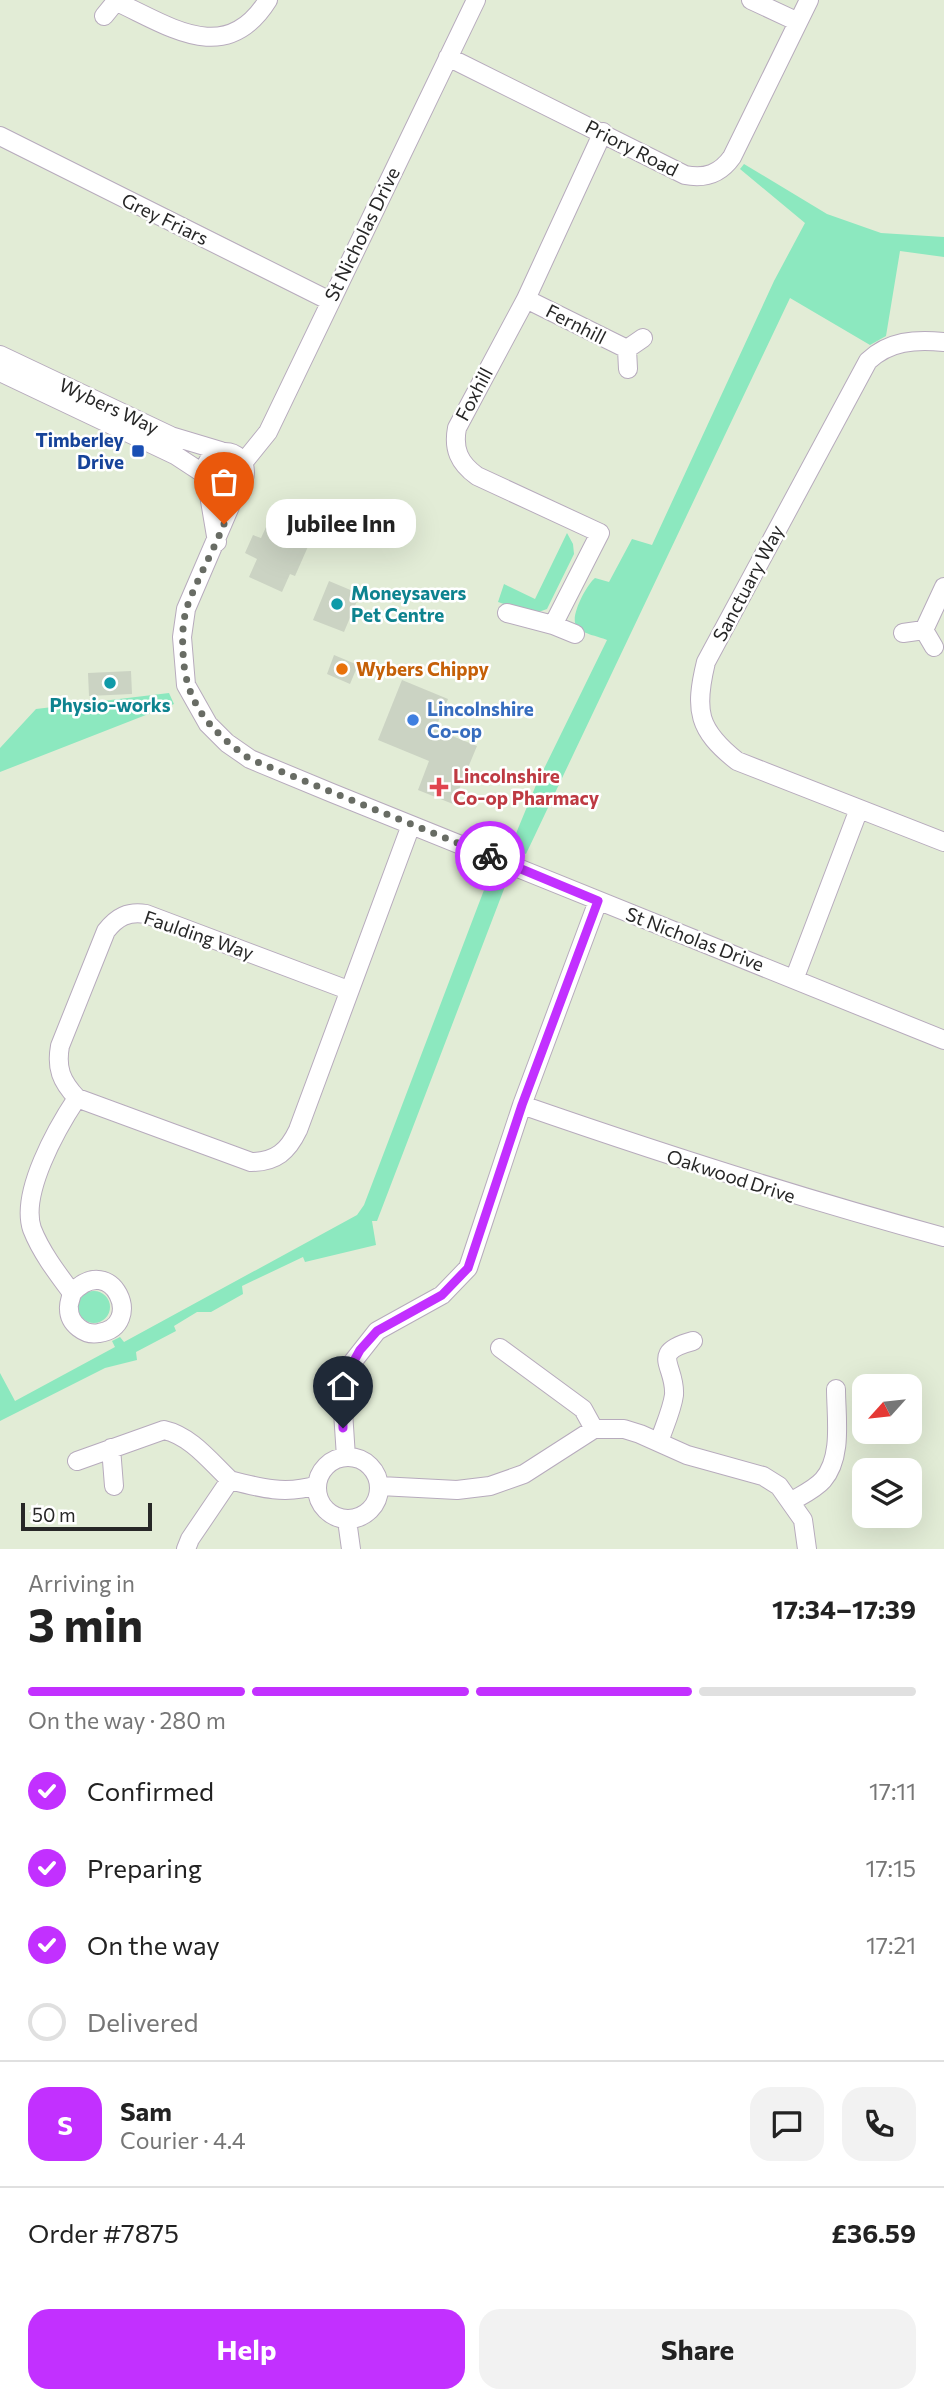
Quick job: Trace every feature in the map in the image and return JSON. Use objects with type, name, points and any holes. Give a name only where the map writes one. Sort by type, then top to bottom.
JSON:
[{"type":"street","points":[[104,16],[117,1],[189,35],[209,38],[231,34],[248,25],[268,0]]},
{"type":"street","name":"St Nicholas Drive","points":[[243,463],[268,432],[476,0]]},
{"type":"street","points":[[751,0],[796,21]]},
{"type":"street","name":"Priory Road","points":[[448,57],[685,175],[707,176],[717,172],[732,157],[796,21],[809,0]]},
{"type":"street","name":"Foxhill","points":[[553,625],[600,533],[477,476],[466,468],[454,442],[457,428],[526,299],[603,132]]},
{"type":"street","name":"Grey Friars","points":[[0,136],[330,301]]},
{"type":"street","name":"Fernhill","points":[[526,299],[627,349]]},
{"type":"street","name":"Fernhill","points":[[627,349],[643,338]]},
{"type":"street","name":"Sanctuary Way","points":[[944,342],[892,344],[868,361],[706,662],[698,694],[703,722],[716,744],[737,761],[944,842]]},
{"type":"street","name":"Fernhill","points":[[627,349],[628,369]]},
{"type":"street","name":"Wybers Way","points":[[0,355],[171,436],[220,451]]},
{"type":"street","name":"Wybers Way","points":[[0,372],[175,454],[205,479]]},
{"type":"street","points":[[205,479],[221,493],[238,488],[243,481],[243,463],[234,453],[220,451],[208,459],[205,479],[217,542]]},
{"type":"street","name":"St Nicholas Drive","points":[[238,488],[187,609],[182,637],[186,685],[208,724],[227,743],[250,759],[598,901],[795,977],[944,1040]]},
{"type":"street","points":[[925,630],[944,587]]},
{"type":"street","points":[[507,613],[553,625],[575,634]]},
{"type":"street","points":[[903,633],[925,630]]},
{"type":"street","points":[[925,630],[934,647]]},
{"type":"street","points":[[795,977],[859,809]]},
{"type":"street","points":[[72,1293],[51,1265],[29,1216],[38,1176],[58,1127],[77,1098],[251,1162],[264,1162],[279,1156],[290,1147],[298,1130],[411,825]]},
{"type":"street","points":[[346,1457],[342,1396],[351,1364],[377,1331],[442,1295],[468,1268],[522,1105],[598,901]]},
{"type":"street","name":"Faulding Way","points":[[77,1098],[59,1074],[57,1061],[60,1046],[106,931],[113,922],[127,914],[146,914],[348,990]]},
{"type":"street","name":"Oakwood Drive","points":[[522,1105],[718,1172],[944,1237]]},
{"type":"street","points":[[659,1442],[674,1396],[673,1380],[667,1368],[667,1354],[674,1346],[692,1341]]},
{"type":"street","points":[[500,1348],[583,1409],[594,1429]]},
{"type":"street","points":[[792,1501],[816,1487],[830,1470],[835,1447],[836,1389]]},
{"type":"street","points":[[380,1486],[457,1490],[490,1486],[524,1474],[594,1429],[624,1429],[687,1455],[763,1476],[779,1486],[803,1520],[807,1549]]},
{"type":"street","points":[[77,1461],[164,1430],[188,1440],[230,1480],[273,1492],[302,1490],[317,1485]]},
{"type":"street","points":[[111,1448],[114,1486]]},
{"type":"street","points":[[346,1457],[367,1464],[374,1471],[380,1486],[372,1508],[361,1517],[347,1520],[328,1513],[322,1505],[317,1485],[326,1466],[346,1457]]},
{"type":"street","points":[[186,1549],[230,1480]]},
{"type":"street","points":[[347,1520],[351,1549]]},
{"type":"green space","points":[[744,164],[827,214],[881,233],[944,237],[944,257],[900,251],[886,336],[870,345],[790,298],[526,854],[510,848],[536,785],[607,640],[578,628],[575,615],[580,600],[595,578],[609,582],[632,539],[652,545],[774,281],[805,223],[740,169]]},
{"type":"green space","points":[[567,533],[573,544],[574,554],[547,609],[533,614],[498,602],[504,584],[535,599]]},
{"type":"green space","points":[[169,693],[174,704],[0,772],[0,748],[36,709]]},
{"type":"green space","points":[[492,869],[509,876],[377,1221],[372,1221],[376,1245],[305,1262],[303,1257],[242,1286],[243,1294],[211,1312],[197,1312],[174,1326],[176,1331],[136,1352],[137,1360],[105,1368],[0,1421],[0,1373],[15,1401],[115,1347],[112,1341],[120,1337],[124,1342],[357,1215],[364,1205]]},
{"type":"green space","points":[[94,1291],[105,1296],[110,1307],[105,1318],[94,1323],[83,1318],[78,1307],[83,1296]]},
{"type":"building","points":[[272,514],[314,533],[295,576],[290,574],[282,592],[249,577],[257,559],[245,553],[253,535],[261,538]]},
{"type":"building","name":"Moneysavers Pet Centre","points":[[329,581],[360,594],[344,632],[313,620]]},
{"type":"building","name":"Wybers Chippy","points":[[334,655],[358,665],[350,684],[327,674]]},
{"type":"building","name":"Physio-works","points":[[131,671],[132,694],[89,696],[88,673]]},
{"type":"building","points":[[402,680],[448,699],[435,729],[477,746],[453,804],[418,790],[429,761],[378,740]]},
{"type":"way so far","points":[[224,524],[187,609],[182,637],[186,685],[208,724],[227,743],[250,759],[490,856]]},
{"type":"place","name":"Timberley Drive","points":[[138,451]]},
{"type":"place","name":"Jubilee Inn","points":[[224,524]]},
{"type":"place","name":"Moneysavers Pet Centre","points":[[337,604]]},
{"type":"place","name":"Wybers Chippy","points":[[342,669]]},
{"type":"place","name":"Physio-works","points":[[110,683]]},
{"type":"place","name":"Lincolnshire Co-op","points":[[413,720]]},
{"type":"place","name":"Lincolnshire Co-op Pharmacy","points":[[439,787]]},
{"type":"route","points":[[343,1428],[342,1396],[345,1377],[360,1350],[377,1331],[442,1295],[468,1268],[522,1105],[598,901],[490,856]]}]
